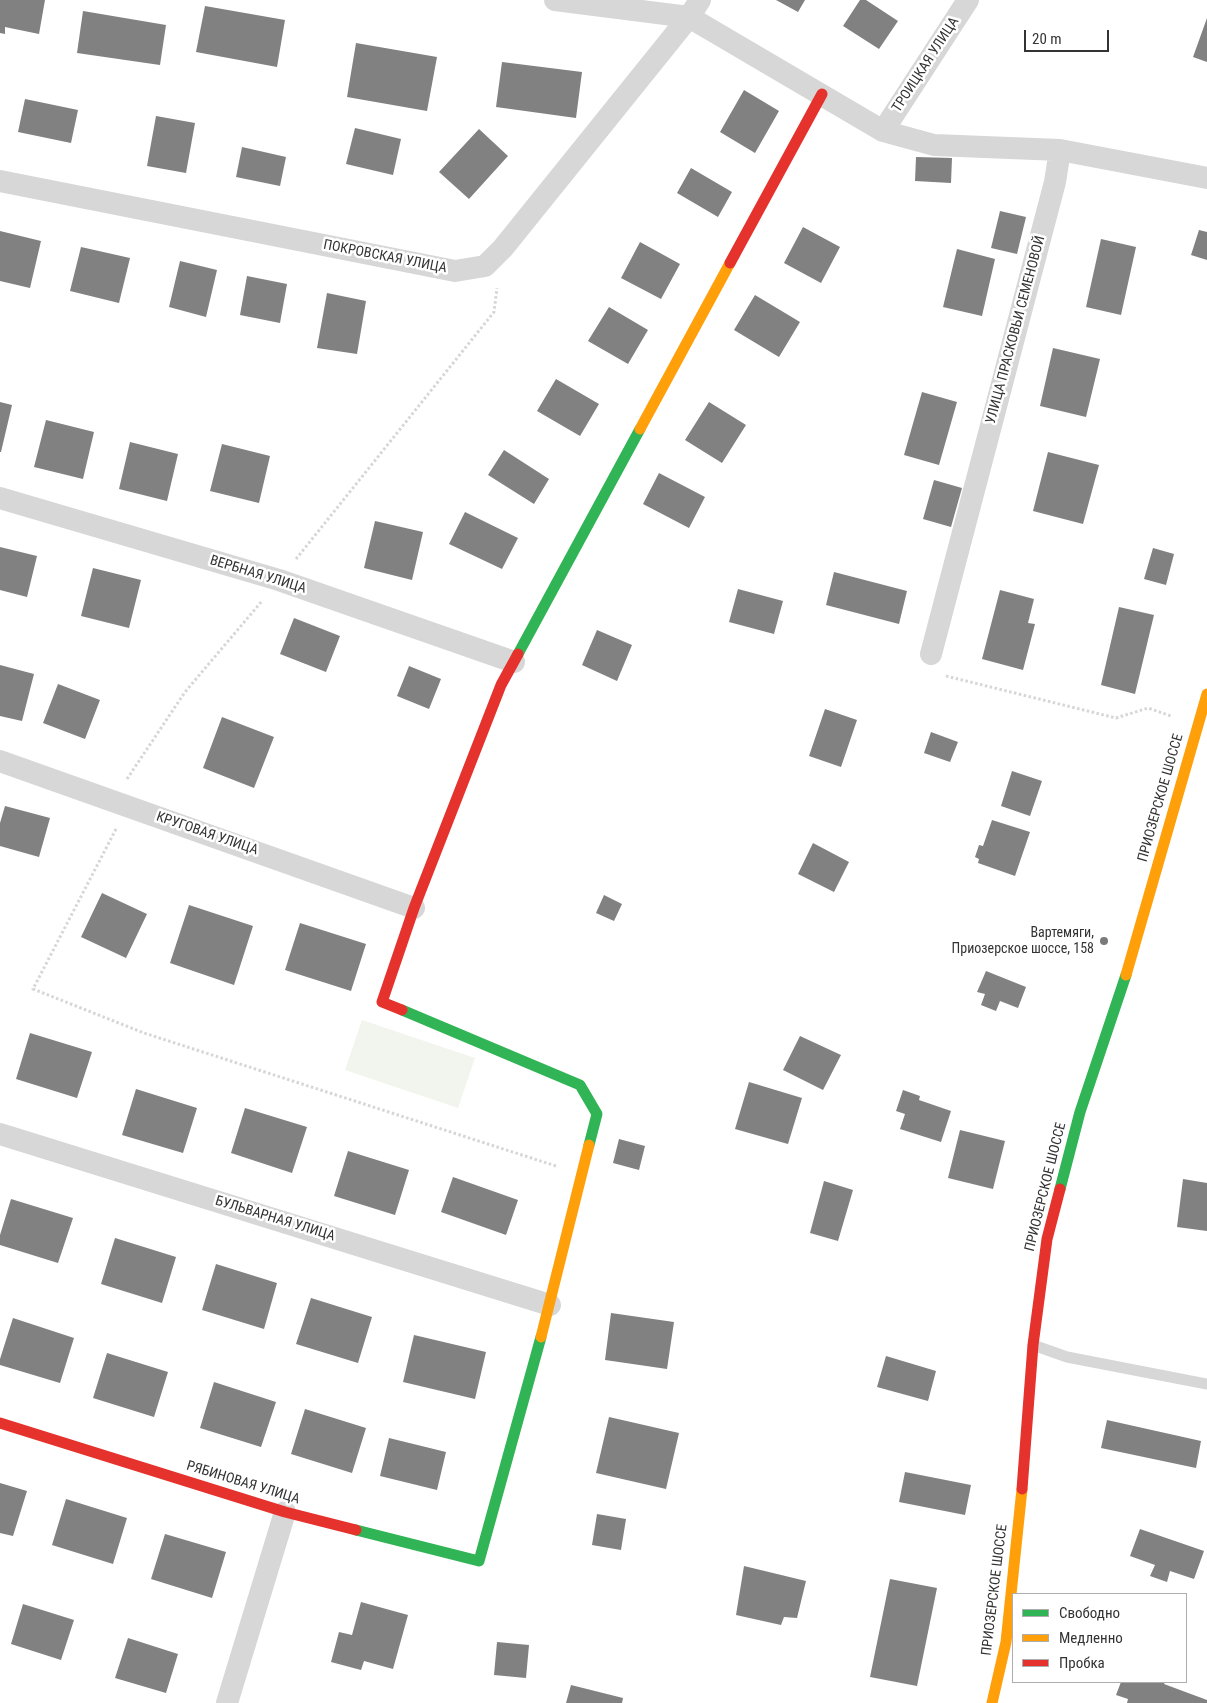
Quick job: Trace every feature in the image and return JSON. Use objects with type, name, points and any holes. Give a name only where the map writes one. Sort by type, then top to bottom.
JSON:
[{"type":"street","points":[[556,0],[694,9],[822,94],[883,130],[934,144],[1060,150],[1207,178]]},
{"type":"street","name":"ТРОИЦКАЯ УЛИЦА","points":[[883,130],[968,0]]},
{"type":"street","name":"ПОКРОВСКАЯ УЛИЦА","points":[[0,180],[455,271],[485,266],[502,248],[694,9]]},
{"type":"street","points":[[550,1305],[597,1114],[580,1085],[382,1002],[414,908],[501,685],[822,94]]},
{"type":"street","name":"УЛИЦА ПРАСКОВЬИ СЕМЕНОВОЙ","points":[[931,654],[1055,182],[1060,150]]},
{"type":"street","name":"ВЕРБНАЯ УЛИЦА","points":[[0,498],[279,580],[514,662]]},
{"type":"street","name":"ПРИОЗЕРСКОЕ ШОССЕ","points":[[992,1703],[1007,1632],[1033,1345],[1047,1238],[1080,1112],[1135,947],[1207,694]]},
{"type":"street","name":"КРУГОВАЯ УЛИЦА","points":[[0,761],[414,908]]},
{"type":"street","name":"БУЛЬВАРНАЯ УЛИЦА","points":[[0,1134],[550,1305]]},
{"type":"street","name":"РЯБИНОВАЯ УЛИЦА","points":[[0,1423],[285,1512],[479,1561],[550,1305]]},
{"type":"street","points":[[226,1703],[285,1512]]},
{"type":"lane","points":[[1033,1345],[1067,1357],[1207,1384]]},
{"type":"path","points":[[502,248],[494,312],[279,580],[185,692],[120,804],[33,988],[144,1033],[582,1174]]},
{"type":"path","points":[[931,654],[939,674],[1116,718],[1148,708],[1172,717]]},
{"type":"shaded area","points":[[362,1020],[475,1058],[458,1108],[345,1070]]},
{"type":"building","points":[[0,0],[45,0],[39,34],[5,27],[5,34],[0,33]]},
{"type":"building","points":[[776,0],[805,0],[798,12]]},
{"type":"building","points":[[860,0],[866,0],[898,21],[879,49],[843,26]]},
{"type":"building","points":[[205,6],[285,20],[277,67],[196,52]]},
{"type":"building","points":[[83,11],[166,25],[160,65],[77,53]]},
{"type":"building","points":[[1207,18],[1207,62],[1193,57]]},
{"type":"building","points":[[356,43],[437,57],[427,111],[347,97]]},
{"type":"building","points":[[502,62],[582,72],[576,118],[496,107]]},
{"type":"building","points":[[744,90],[779,111],[755,153],[720,132]]},
{"type":"building","points":[[25,99],[78,110],[71,143],[18,132]]},
{"type":"building","points":[[156,116],[195,123],[186,173],[147,166]]},
{"type":"building","points":[[355,128],[401,139],[393,175],[346,164]]},
{"type":"building","points":[[479,129],[508,156],[469,199],[439,172]]},
{"type":"building","points":[[242,147],[286,157],[280,186],[236,177]]},
{"type":"building","points":[[916,157],[952,158],[951,183],[915,181]]},
{"type":"building","points":[[691,168],[732,192],[718,217],[677,193]]},
{"type":"building","points":[[1000,211],[1026,217],[1017,254],[991,248]]},
{"type":"building","points":[[803,227],[840,247],[821,283],[784,263]]},
{"type":"building","points":[[1199,230],[1207,232],[1207,260],[1191,255]]},
{"type":"building","points":[[0,231],[41,241],[30,288],[0,281]]},
{"type":"building","points":[[1101,239],[1136,247],[1121,315],[1086,307]]},
{"type":"building","points":[[640,242],[680,264],[661,299],[621,278]]},
{"type":"building","points":[[81,247],[130,258],[119,303],[70,291]]},
{"type":"building","points":[[957,249],[995,259],[982,316],[943,307]]},
{"type":"building","points":[[180,261],[217,270],[206,317],[169,307]]},
{"type":"building","points":[[247,276],[287,284],[280,323],[240,315]]},
{"type":"building","points":[[327,293],[366,301],[357,354],[317,348]]},
{"type":"building","points":[[755,295],[800,322],[779,357],[734,330]]},
{"type":"building","points":[[609,307],[648,330],[628,364],[588,341]]},
{"type":"building","points":[[1053,348],[1100,359],[1086,417],[1040,406]]},
{"type":"building","points":[[556,379],[599,404],[580,436],[537,411]]},
{"type":"building","points":[[922,392],[957,402],[939,465],[904,455]]},
{"type":"building","points":[[0,402],[12,405],[1,452],[0,452]]},
{"type":"building","points":[[709,402],[746,425],[722,463],[685,440]]},
{"type":"building","points":[[46,420],[94,432],[83,479],[34,467]]},
{"type":"building","points":[[130,442],[178,454],[167,501],[119,489]]},
{"type":"building","points":[[222,444],[270,456],[259,503],[210,491]]},
{"type":"building","points":[[504,450],[549,479],[534,504],[488,475]]},
{"type":"building","points":[[1048,452],[1099,465],[1083,524],[1033,511]]},
{"type":"building","points":[[659,473],[705,497],[689,528],[643,504]]},
{"type":"building","points":[[934,480],[962,488],[951,527],[923,519]]},
{"type":"building","points":[[465,512],[518,538],[502,569],[449,544]]},
{"type":"building","points":[[375,521],[423,532],[412,580],[364,568]]},
{"type":"building","points":[[0,547],[37,556],[27,597],[0,590]]},
{"type":"building","points":[[1153,548],[1174,554],[1166,585],[1144,579]]},
{"type":"building","points":[[93,568],[141,580],[129,628],[81,616]]},
{"type":"building","points":[[834,572],[907,591],[899,624],[826,605]]},
{"type":"building","points":[[738,589],[783,601],[774,634],[729,622]]},
{"type":"building","points":[[1000,590],[1034,599],[1028,623],[1035,624],[1023,670],[982,659]]},
{"type":"building","points":[[1119,607],[1154,615],[1135,694],[1101,685]]},
{"type":"building","points":[[294,618],[340,636],[326,672],[280,654]]},
{"type":"building","points":[[597,630],[632,645],[617,681],[582,665]]},
{"type":"building","points":[[0,665],[34,674],[22,721],[0,716]]},
{"type":"building","points":[[409,666],[441,679],[429,709],[397,696]]},
{"type":"building","points":[[58,684],[100,700],[85,739],[43,723]]},
{"type":"building","points":[[825,709],[857,720],[841,767],[809,756]]},
{"type":"building","points":[[222,717],[274,737],[254,788],[203,768]]},
{"type":"building","points":[[931,732],[958,742],[950,762],[924,753]]},
{"type":"building","points":[[1012,771],[1042,781],[1030,816],[1001,806]]},
{"type":"building","points":[[5,806],[50,818],[39,857],[0,846],[0,823]]},
{"type":"building","points":[[992,820],[1030,832],[1015,876],[978,863],[979,859],[975,857],[979,845],[983,846]]},
{"type":"building","points":[[813,843],[849,862],[834,892],[798,874]]},
{"type":"building","points":[[102,893],[147,914],[126,958],[81,937]]},
{"type":"building","points":[[604,895],[622,904],[614,921],[596,913]]},
{"type":"building","points":[[189,905],[253,926],[234,985],[170,963]]},
{"type":"building","points":[[300,923],[366,944],[351,991],[285,970]]},
{"type":"building","points":[[986,971],[1026,987],[1018,1008],[1000,1001],[996,1011],[981,1005],[985,994],[977,992]]},
{"type":"building","points":[[30,1033],[92,1052],[77,1098],[16,1079]]},
{"type":"building","points":[[800,1036],[841,1055],[823,1090],[783,1070]]},
{"type":"building","points":[[749,1082],[802,1098],[788,1144],[735,1129]]},
{"type":"building","points":[[136,1089],[197,1108],[183,1153],[122,1135]]},
{"type":"building","points":[[903,1090],[920,1096],[919,1100],[951,1111],[941,1142],[900,1129],[905,1114],[896,1111]]},
{"type":"building","points":[[245,1108],[307,1127],[292,1173],[231,1153]]},
{"type":"building","points":[[960,1130],[1005,1141],[993,1189],[948,1178]]},
{"type":"building","points":[[619,1139],[645,1146],[639,1170],[613,1163]]},
{"type":"building","points":[[348,1151],[409,1170],[395,1215],[334,1196]]},
{"type":"building","points":[[453,1177],[518,1200],[506,1235],[441,1212]]},
{"type":"building","points":[[1183,1179],[1207,1183],[1207,1231],[1177,1227]]},
{"type":"building","points":[[824,1181],[853,1190],[838,1241],[810,1233]]},
{"type":"building","points":[[11,1199],[73,1218],[58,1263],[0,1245],[0,1235]]},
{"type":"building","points":[[115,1238],[176,1257],[162,1303],[101,1284]]},
{"type":"building","points":[[216,1264],[277,1283],[264,1329],[202,1310]]},
{"type":"building","points":[[311,1298],[372,1317],[358,1363],[296,1344]]},
{"type":"building","points":[[611,1313],[674,1322],[667,1369],[605,1360]]},
{"type":"building","points":[[13,1318],[74,1338],[60,1383],[0,1365],[0,1359]]},
{"type":"building","points":[[414,1335],[486,1352],[475,1399],[403,1382]]},
{"type":"building","points":[[107,1353],[168,1372],[154,1417],[93,1398]]},
{"type":"building","points":[[886,1356],[936,1371],[928,1401],[877,1387]]},
{"type":"building","points":[[214,1382],[276,1402],[261,1447],[200,1428]]},
{"type":"building","points":[[305,1409],[366,1428],[352,1473],[291,1454]]},
{"type":"building","points":[[609,1417],[679,1433],[666,1489],[596,1473]]},
{"type":"building","points":[[1107,1420],[1201,1441],[1196,1468],[1101,1448]]},
{"type":"building","points":[[389,1438],[446,1452],[437,1490],[380,1476]]},
{"type":"building","points":[[905,1472],[971,1485],[965,1515],[899,1502]]},
{"type":"building","points":[[0,1483],[27,1491],[13,1536],[0,1533]]},
{"type":"building","points":[[66,1499],[127,1518],[113,1564],[52,1545]]},
{"type":"building","points":[[597,1514],[626,1519],[621,1550],[592,1545]]},
{"type":"building","points":[[1140,1529],[1204,1551],[1194,1579],[1170,1571],[1167,1582],[1150,1576],[1155,1565],[1130,1556]]},
{"type":"building","points":[[165,1534],[226,1552],[212,1598],[151,1579]]},
{"type":"building","points":[[744,1566],[806,1581],[797,1618],[784,1617],[781,1625],[736,1615]]},
{"type":"building","points":[[890,1579],[937,1588],[917,1686],[870,1677]]},
{"type":"building","points":[[361,1602],[408,1615],[393,1669],[364,1661],[361,1670],[331,1662],[339,1632],[352,1635]]},
{"type":"building","points":[[23,1604],[74,1620],[61,1660],[11,1644]]},
{"type":"building","points":[[128,1638],[178,1654],[166,1693],[115,1678]]},
{"type":"building","points":[[497,1642],[529,1645],[526,1678],[494,1675]]},
{"type":"building","points":[[1121,1683],[1164,1683],[1207,1700],[1207,1703],[1127,1703],[1128,1699],[1116,1695]]},
{"type":"building","points":[[571,1685],[623,1698],[622,1703],[566,1703]]},
{"type":"traffic: fast","points":[[518,654],[640,429]]},
{"type":"traffic: fast","points":[[1060,1189],[1080,1112],[1126,975]]},
{"type":"traffic: fast","points":[[402,1010],[580,1085],[597,1114],[589,1145]]},
{"type":"traffic: fast","points":[[356,1530],[479,1561],[541,1337]]},
{"type":"traffic: slow","points":[[640,429],[730,263]]},
{"type":"traffic: slow","points":[[1126,975],[1207,694]]},
{"type":"traffic: slow","points":[[541,1337],[589,1145]]},
{"type":"traffic: slow","points":[[992,1703],[1006,1642],[1022,1489]]},
{"type":"traffic: jam","points":[[730,263],[822,94]]},
{"type":"traffic: jam","points":[[402,1010],[382,1002],[414,908],[501,685],[518,654]]},
{"type":"traffic: jam","points":[[1022,1489],[1033,1345],[1047,1239],[1060,1189]]},
{"type":"traffic: jam","points":[[0,1423],[285,1512],[356,1530]]},
{"type":"place","name":"Вартемяги, Приозерское шоссе, 158","points":[[1104,941]]}]
